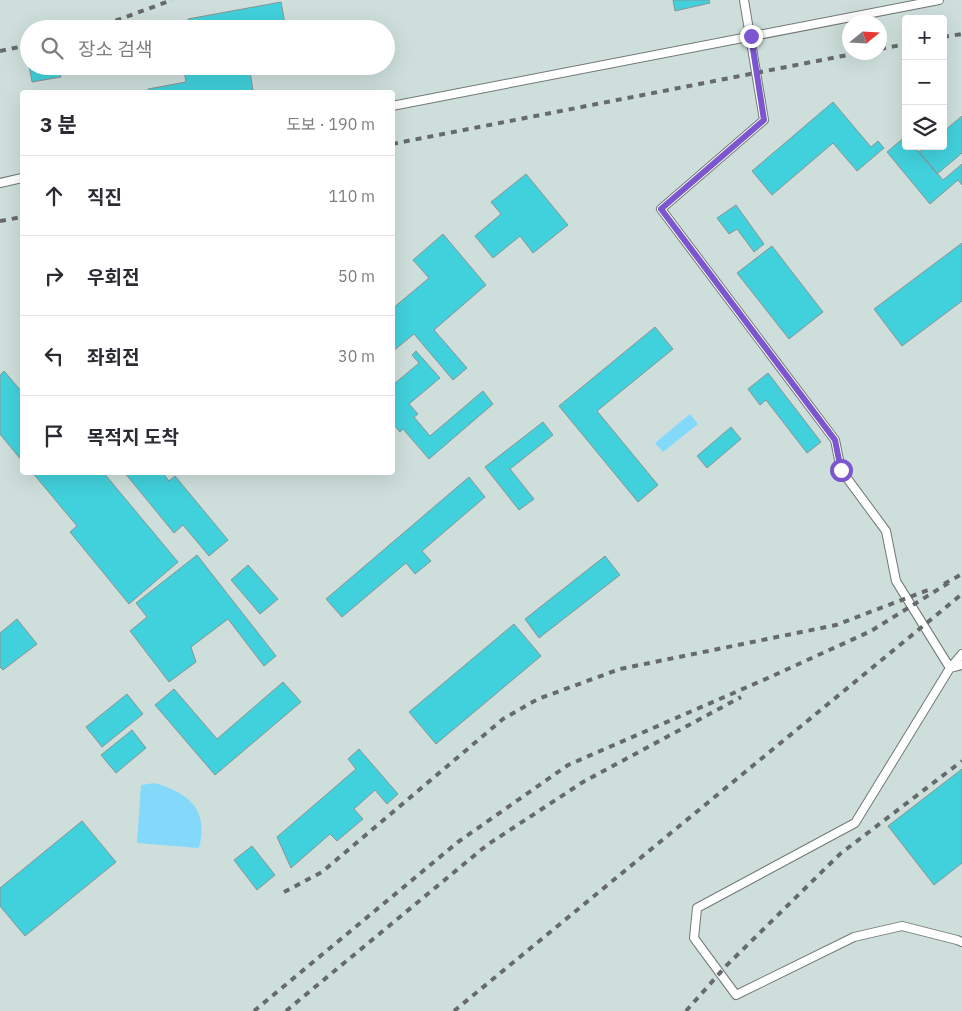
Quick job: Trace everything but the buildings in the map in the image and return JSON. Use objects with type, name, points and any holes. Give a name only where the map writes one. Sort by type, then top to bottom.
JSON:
[{"type":"lane","points":[[744,0],[764,120],[661,209],[835,440],[841,470],[886,530],[896,581],[950,668]]},
{"type":"lane","points":[[395,105],[939,0]]},
{"type":"lane","points":[[0,183],[20,178]]},
{"type":"lane","points":[[962,654],[950,668],[855,823],[697,908],[694,938],[736,995],[854,936],[902,926],[962,942]]},
{"type":"lane","points":[[950,668],[962,665]]},
{"type":"shaded area","points":[[0,0],[962,0],[962,1011],[0,1011]]},
{"type":"water","points":[[690,414],[698,424],[663,452],[655,443]]},
{"type":"water","points":[[155,783],[178,792],[194,805],[201,823],[199,848],[137,843],[141,785]]},
{"type":"railway","points":[[118,20],[172,0]]},
{"type":"railway","points":[[947,36],[962,34]]},
{"type":"railway","points":[[887,48],[902,45]]},
{"type":"railway","points":[[0,51],[20,47]]},
{"type":"railway","points":[[395,143],[842,56]]},
{"type":"railway","points":[[0,221],[20,217]]},
{"type":"railway","points":[[944,584],[962,574]]},
{"type":"railway","points":[[254,1011],[458,842],[568,765],[871,631],[950,582]]},
{"type":"railway","points":[[284,892],[322,872],[503,719],[538,699],[620,669],[836,625],[928,590]]},
{"type":"railway","points":[[454,1011],[962,594]]},
{"type":"railway","points":[[286,1011],[487,845],[583,782],[741,697]]},
{"type":"railway","points":[[686,1011],[726,966],[840,854],[962,761]]},
{"type":"route","points":[[751,36],[764,120],[661,209],[835,440],[841,470]]}]
